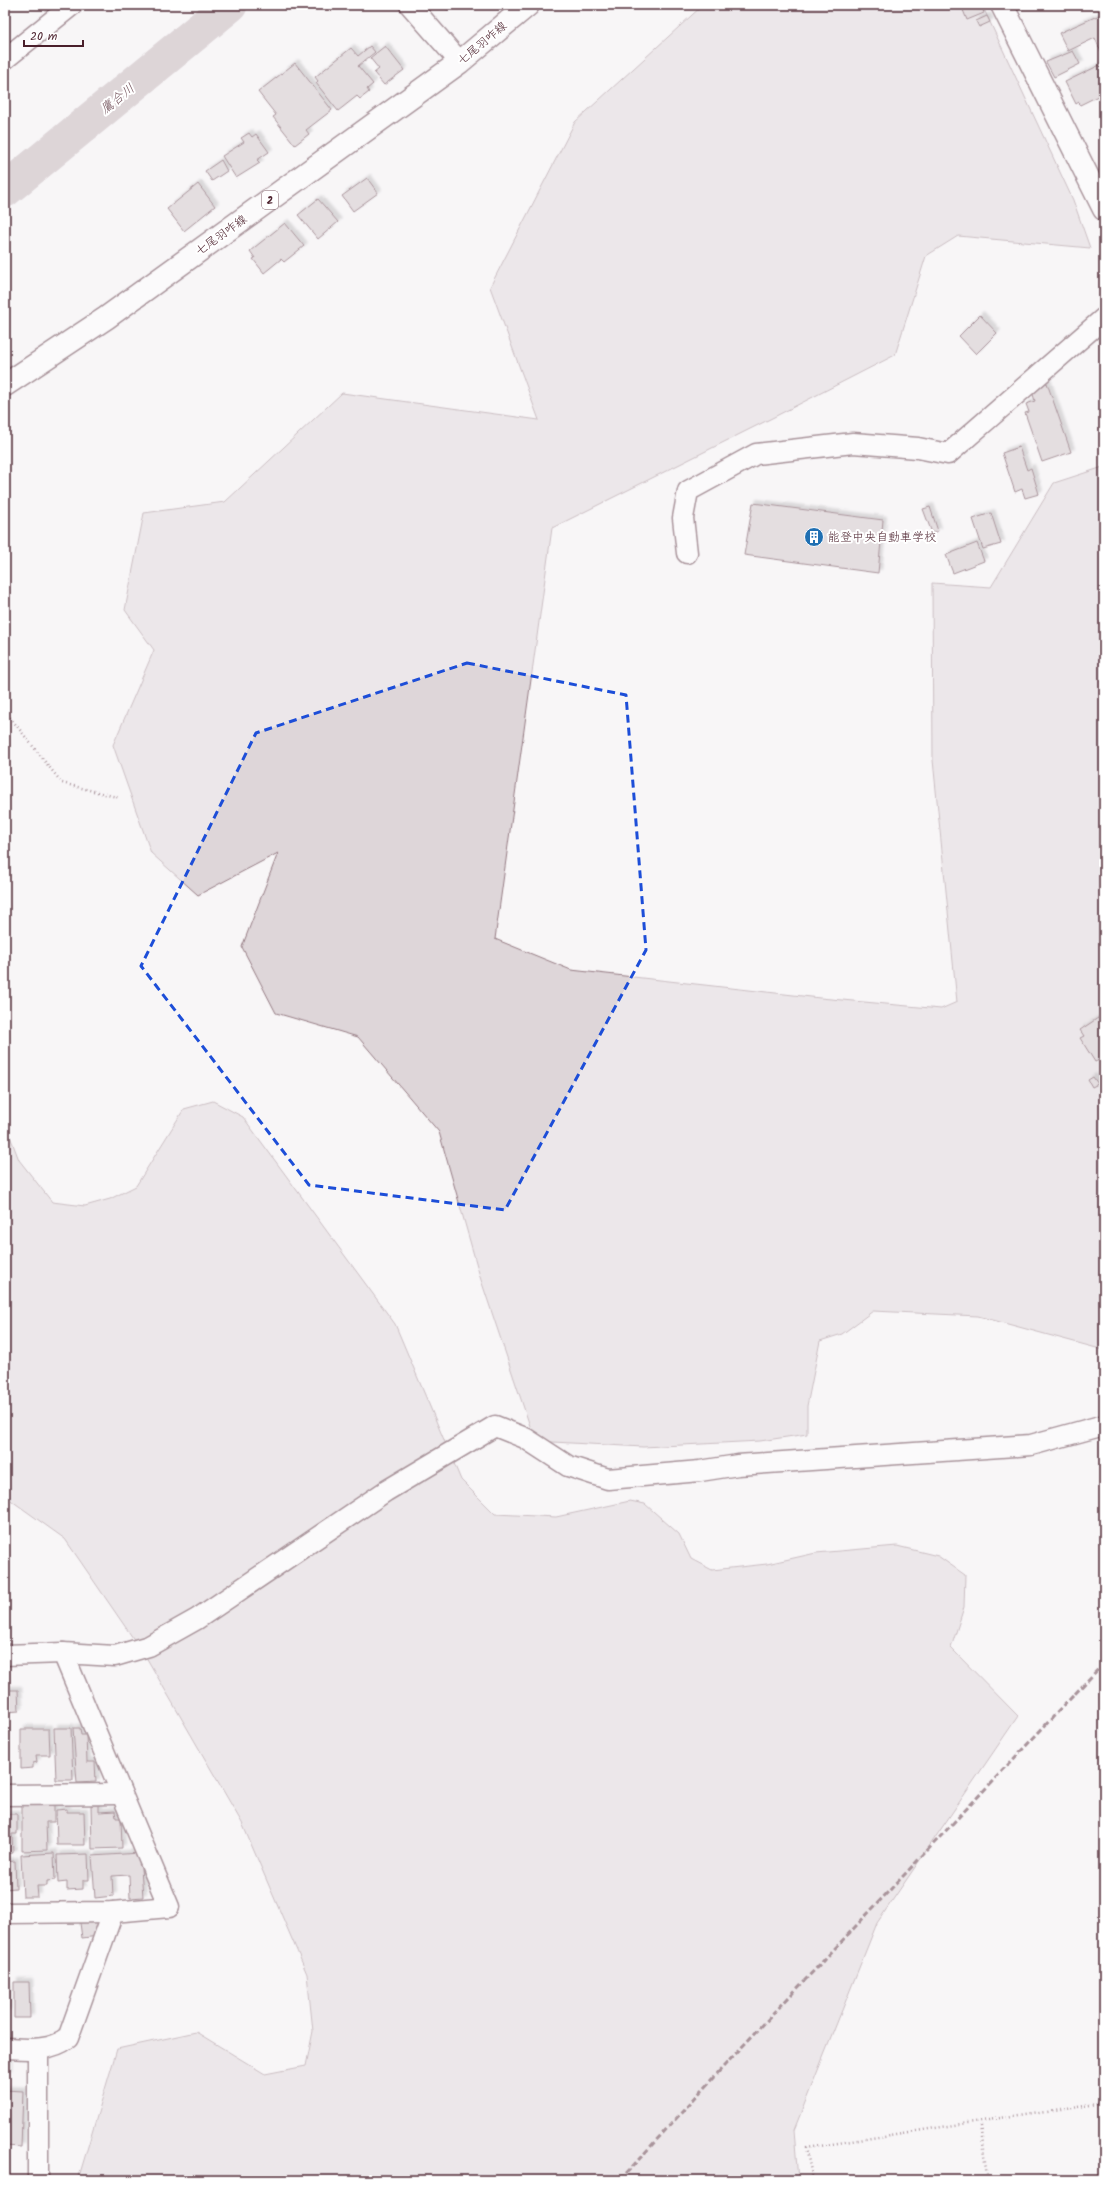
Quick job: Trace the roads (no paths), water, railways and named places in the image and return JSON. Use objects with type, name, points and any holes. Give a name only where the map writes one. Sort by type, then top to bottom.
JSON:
[{"type":"main road","name":"七尾羽咋線","points":[[5,385],[113,313],[460,62],[528,5]]},
{"type":"main road","points":[[1002,5],[1104,209]]},
{"type":"street","points":[[5,59],[72,5]]},
{"type":"street","points":[[410,5],[460,62]]},
{"type":"street","points":[[687,553],[684,518],[688,491],[756,454],[853,443],[918,448],[948,454],[1104,318]]},
{"type":"street","points":[[5,1655],[63,1653],[115,1656],[149,1646],[197,1619],[386,1491],[495,1426],[525,1438],[568,1466],[608,1479],[700,1471],[738,1465],[1031,1445],[1104,1425]]},
{"type":"street","points":[[5,1914],[113,1912],[169,1907],[63,1653]]},
{"type":"street","points":[[5,1795],[121,1794]]},
{"type":"street","points":[[5,2048],[38,2049],[60,2044],[68,2038],[113,1912]]},
{"type":"street","points":[[38,2049],[38,2180]]},
{"type":"waterway","name":"鷹合川","points":[[5,190],[230,5]]},
{"type":"railway","points":[[620,2180],[724,2066],[1104,1663]]},
{"type":"place","name":"能登中央自動車学校","points":[[814,537]]}]
